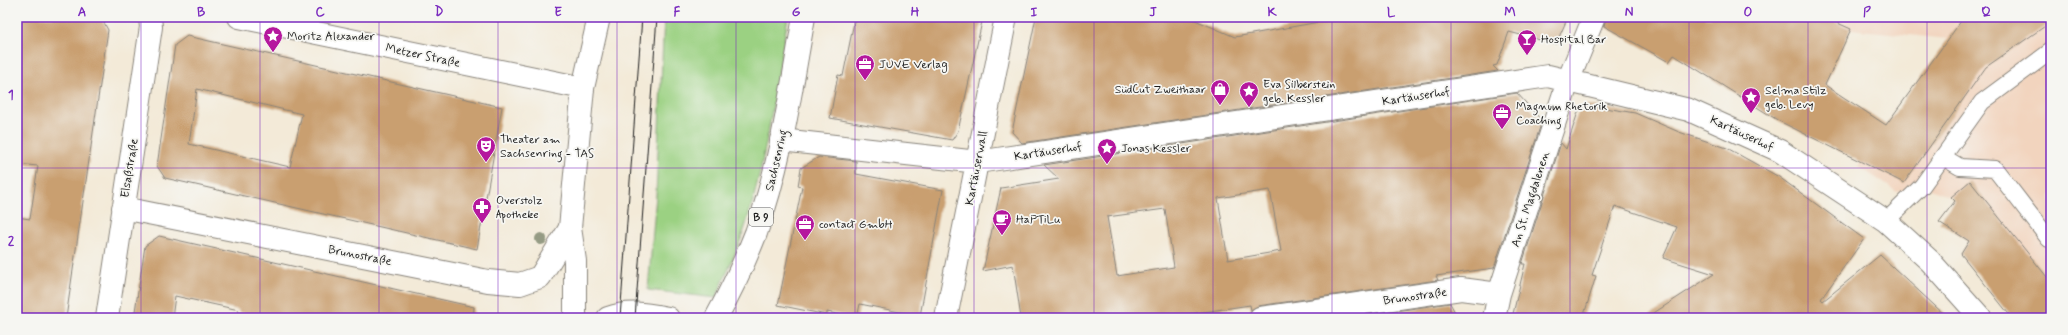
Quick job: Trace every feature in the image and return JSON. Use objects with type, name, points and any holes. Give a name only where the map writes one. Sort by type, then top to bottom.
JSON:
[{"type":"street","name":"Elsaßstraße","points":[[107,318],[151,27],[150,17]]},
{"type":"street","name":"Metzer Straße","points":[[240,17],[583,88]]},
{"type":"street","points":[[575,318],[575,261],[570,228],[583,88],[599,17]]},
{"type":"street","name":"Sachsenring","points":[[716,318],[756,234],[771,186],[804,17]]},
{"type":"street","name":"Kartäuserwall","points":[[946,318],[1006,17]]},
{"type":"street","name":"An St. Magdalenen","points":[[1494,318],[1499,294],[1568,81],[1594,17]]},
{"type":"street","name":"Kartäuserhof","points":[[781,140],[978,162],[1548,76],[1689,110],[1780,151],[1886,221],[1930,261],[1981,318]]},
{"type":"street","name":"Brunostraße","points":[[123,208],[488,281],[520,284],[540,277],[570,228]]},
{"type":"street","name":"Brunostraße","points":[[1260,318],[1461,289],[1499,294]]},
{"type":"street","points":[[608,318],[621,313],[636,312],[668,318]]},
{"type":"lane","points":[[1886,221],[1922,186],[1982,102],[2051,51]]},
{"type":"lane","points":[[1943,157],[1960,167],[1995,168],[2049,239]]},
{"type":"shaded area","points":[[1824,17],[2051,17],[2051,282],[1970,182],[1951,197],[1922,186],[1897,192],[1858,166],[1948,39],[1851,29]]},
{"type":"green space","points":[[664,17],[788,17],[770,120],[754,196],[733,260],[716,298],[648,290],[656,195]]},
{"type":"building","points":[[17,17],[101,17],[108,30],[66,318],[17,318],[17,217],[30,219],[38,166],[17,164]]},
{"type":"building","points":[[855,17],[983,17],[958,131],[952,140],[830,118],[838,75],[843,76]]},
{"type":"building","points":[[1036,17],[1139,19],[1139,17],[1188,17],[1235,37],[1336,19],[1336,17],[1568,17],[1556,44],[1509,32],[1497,65],[1493,66],[1498,71],[1022,143],[1012,132]]},
{"type":"building","points":[[1606,17],[1824,17],[1851,29],[1825,85],[1886,125],[1964,17],[2051,17],[2051,22],[1986,67],[1904,183],[1779,121],[1674,55],[1669,62],[1604,26]]},
{"type":"building","points":[[187,36],[502,107],[477,249],[165,178],[157,166],[175,45]],"holes":[[[197,89],[302,114],[290,167],[189,144]]]},
{"type":"building","points":[[1517,93],[1542,121],[1494,268],[1436,276],[1438,280],[1258,306],[1251,310],[1250,305],[1163,318],[1021,318],[1013,265],[983,271],[1001,188],[1059,179],[1044,165]],"holes":[[[1270,190],[1281,251],[1228,260],[1218,198]],[[1165,209],[1174,267],[1117,276],[1107,217]]]},
{"type":"building","points":[[1588,105],[1635,113],[1679,132],[1727,148],[1779,177],[1864,239],[1821,299],[1823,301],[1880,255],[1948,318],[1646,318],[1714,274],[1663,258],[1677,227],[1615,206],[1592,275],[1596,276],[1583,318],[1512,318],[1525,264],[1522,264],[1561,143],[1566,149],[1579,109]]},
{"type":"building","points":[[819,157],[856,161],[856,174],[943,190],[920,316],[860,304],[857,318],[827,312],[827,315],[778,305],[802,187],[798,186],[801,168]]},
{"type":"building","points":[[1970,181],[2051,282],[2051,318],[2012,318],[1961,254],[1969,241],[1939,222],[1955,201],[1951,197]]},
{"type":"building","points":[[159,236],[474,307],[473,318],[265,318],[238,312],[239,310],[175,296],[172,318],[134,318],[145,246]]},
{"type":"building","points":[[1450,303],[1458,318],[1348,318]]},
{"type":"tram line","points":[[620,318],[642,17]]},
{"type":"tram line","points":[[635,318],[657,17]]},
{"type":"place","name":"Moritz Alexander","points":[[273,53]]},
{"type":"place","name":"Hospital Bar","points":[[1527,56]]},
{"type":"place","name":"JUVE Verlag","points":[[865,81]]},
{"type":"place","name":"SüdCut Zweithaar","points":[[1220,106]]},
{"type":"place","name":"Eva Silberstein geb. Kessler","points":[[1249,108]]},
{"type":"place","name":"Selma Stilz geb. Levy","points":[[1751,114]]},
{"type":"place","name":"Magnum Rhetorik Coaching","points":[[1502,130]]},
{"type":"place","name":"Theater am Sachsenring - TAS","points":[[486,163]]},
{"type":"place","name":"Jonas Kessler","points":[[1107,165]]},
{"type":"place","name":"Overstolz Apotheke","points":[[482,224]]},
{"type":"place","name":"HaPTiLu","points":[[1002,236]]},
{"type":"place","name":"contact GmbH","points":[[805,241]]}]
